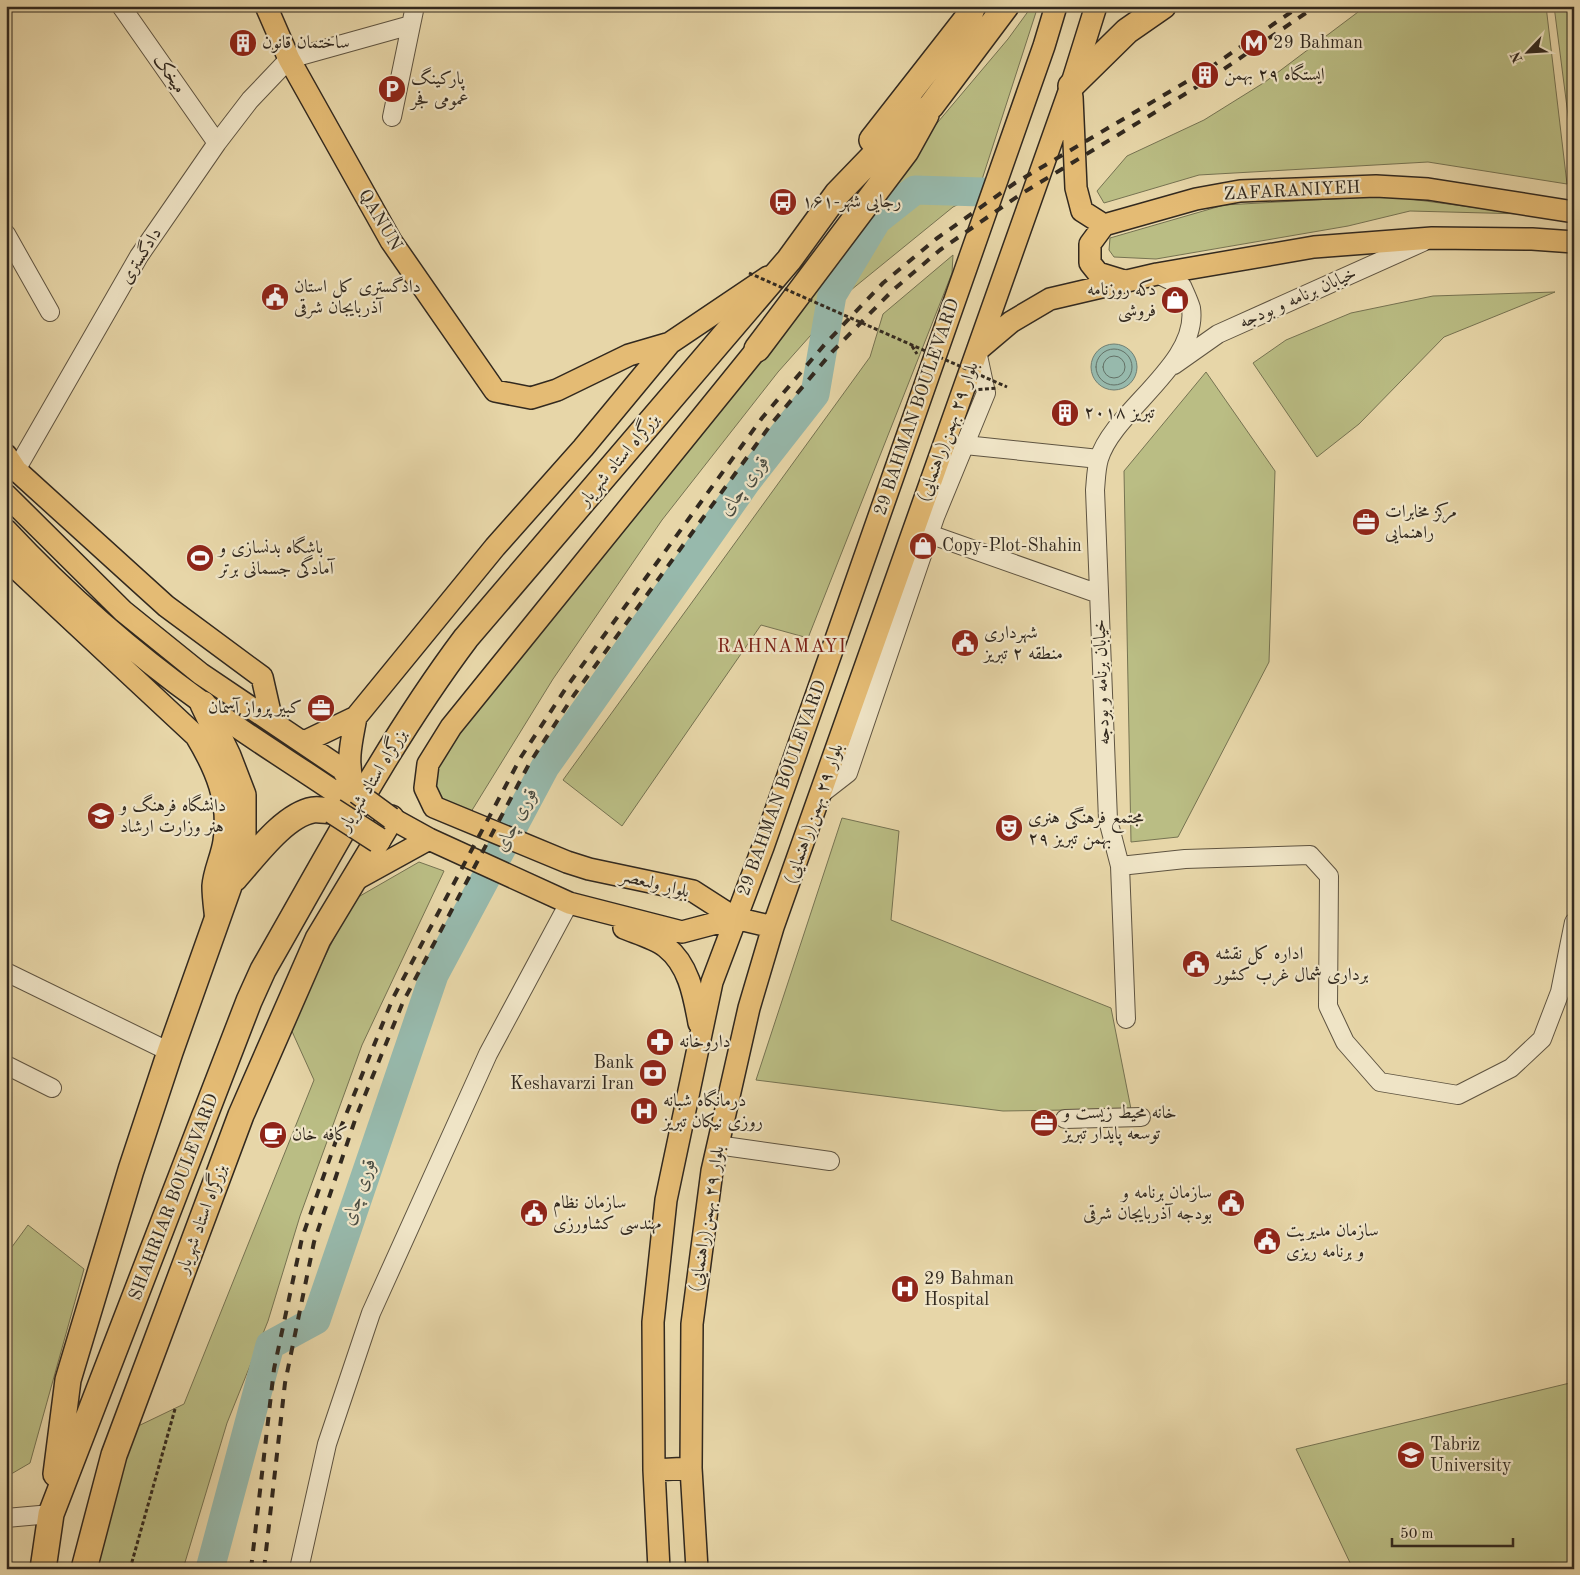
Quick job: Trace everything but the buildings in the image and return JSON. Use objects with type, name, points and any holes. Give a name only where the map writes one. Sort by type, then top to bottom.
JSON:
[{"type":"highway","points":[[783,267],[837,194],[858,159],[969,16],[973,6]]},
{"type":"highway","points":[[757,349],[906,151],[931,106],[1006,6]]},
{"type":"highway","points":[[1071,86],[1127,31],[1163,6]]},
{"type":"highway","points":[[837,194],[892,137],[931,106]]},
{"type":"highway","name":"SHAHRIAR BOULEVARD","points":[[43,1569],[51,1514],[249,1001],[263,970],[385,757],[435,679],[466,638],[783,267]]},
{"type":"highway","points":[[51,1514],[68,1380],[131,1170],[170,1052],[230,883],[243,839],[243,796],[228,756],[203,704]]},
{"type":"highway","points":[[230,883],[277,832],[292,820],[313,810],[333,811],[378,840]]},
{"type":"highway","name":"بزرگراه استاد شهریار","points":[[84,1569],[114,1455],[241,1115],[318,939],[391,818]]},
{"type":"main road","name":"QANUN","points":[[266,6],[289,59],[390,240],[496,391],[531,398],[557,390],[629,355],[670,342]]},
{"type":"main road","name":"29 BAHMAN BOULEVARD","points":[[659,1569],[654,1470],[653,1322],[664,1209],[700,1030],[712,982],[762,847],[1041,55],[1056,6]]},
{"type":"main road","name":"بلوار ٢٩ بهمن(راهنمایی)","points":[[697,1569],[692,1468],[692,1324],[712,1171],[749,1008],[773,927],[822,794],[1071,86],[1096,6]]},
{"type":"main road","points":[[1071,86],[1076,188],[1082,211],[1104,225],[1090,244],[1090,263],[1098,273],[1124,281]]},
{"type":"main road","name":"ZAFARANIYEH","points":[[1104,225],[1196,198],[1240,191],[1376,186],[1428,190],[1574,212]]},
{"type":"main road","points":[[977,351],[1011,322],[1050,299],[1157,274],[1314,247],[1432,238],[1532,239],[1574,242]]},
{"type":"main road","points":[[304,742],[356,717],[495,546],[583,448],[670,342],[783,267]]},
{"type":"main road","name":"بلوار ولىعصر","points":[[735,918],[693,892],[589,869],[567,862],[434,807],[426,788],[428,764],[451,727],[757,349]]},
{"type":"main road","points":[[11,462],[166,606],[262,677],[272,721]]},
{"type":"main road","points":[[6,496],[123,611],[201,674],[342,769],[357,793],[391,818],[429,839],[666,946],[681,964],[687,976],[700,1030]]},
{"type":"main road","points":[[6,531],[80,604],[135,652],[203,704],[332,790],[357,793]]},
{"type":"main road","points":[[6,559],[196,736],[212,762],[221,789],[226,814],[224,842],[213,886],[216,923]]},
{"type":"main road","points":[[356,717],[348,758],[349,770],[357,793]]},
{"type":"main road","points":[[352,882],[429,839]]},
{"type":"main road","points":[[568,903],[682,932],[735,918],[773,927]]},
{"type":"main road","points":[[654,1470],[692,1468]]},
{"type":"street","name":"میخک","points":[[121,6],[217,143]]},
{"type":"street","points":[[392,117],[415,6]]},
{"type":"street","points":[[289,59],[411,24]]},
{"type":"street","name":"دادگستری","points":[[11,462],[139,256],[217,143],[250,100],[289,59]]},
{"type":"street","points":[[6,234],[50,312]]},
{"type":"street","name":"خیابان برنامه و بودجه","points":[[1169,368],[1218,334],[1432,238]]},
{"type":"street","name":"خیابان برنامه و بودجه","points":[[1126,1019],[1120,866],[1108,820],[1095,490],[1099,459],[1112,435],[1169,368],[1190,330],[1191,308],[1182,286],[1157,274]]},
{"type":"street","points":[[822,794],[848,773],[929,534],[986,393],[977,351]]},
{"type":"street","points":[[965,445],[1099,459]]},
{"type":"street","points":[[929,534],[1099,594]]},
{"type":"street","points":[[1120,866],[1185,859],[1310,856],[1329,876],[1328,1006],[1345,1042],[1380,1082],[1458,1095],[1511,1068],[1542,1039],[1560,992],[1574,922]]},
{"type":"street","points":[[299,1569],[327,1444],[372,1313],[488,1054],[568,903]]},
{"type":"street","points":[[6,972],[170,1052]]},
{"type":"street","points":[[6,1064],[52,1088]]},
{"type":"street","points":[[1065,1119],[1141,1117]]},
{"type":"street","points":[[718,1145],[830,1161]]},
{"type":"street","points":[[6,1518],[51,1514]]},
{"type":"path","points":[[749,273],[1007,387]]},
{"type":"path","points":[[972,390],[998,388]]},
{"type":"path","points":[[130,1569],[175,1409]]},
{"type":"green space","points":[[1032,6],[1038,6],[977,195],[953,207],[851,290],[778,372],[662,520],[553,679],[466,820],[444,807],[437,798],[434,782],[438,766],[449,744],[900,167],[1008,39]]},
{"type":"green space","points":[[1366,6],[1546,6],[1567,184],[1428,162],[1199,175],[1104,203],[1097,191],[1127,156],[1204,120],[1265,82]]},
{"type":"green space","points":[[1554,6],[1574,6],[1574,162]]},
{"type":"green space","points":[[1387,196],[1524,214],[1410,211],[1348,226],[1156,259],[1114,257],[1109,250],[1110,238],[1224,205]]},
{"type":"green space","points":[[953,255],[952,273],[808,638],[761,625],[622,826],[563,780],[870,357],[883,314]]},
{"type":"green space","points":[[1555,292],[1444,337],[1359,424],[1317,457],[1253,363],[1286,340],[1351,313],[1433,296]]},
{"type":"green space","points":[[1206,372],[1275,471],[1269,662],[1178,837],[1131,842],[1124,471]]},
{"type":"green space","points":[[842,818],[899,831],[891,920],[1111,1008],[1131,1109],[1003,1111],[756,1080]]},
{"type":"green space","points":[[419,862],[444,871],[362,1045],[300,1216],[268,1321],[227,1423],[183,1569],[93,1569],[134,1428],[184,1404],[314,1080],[290,1027],[353,900]]},
{"type":"green space","points":[[28,1225],[84,1269],[30,1463],[6,1477],[6,1255]]},
{"type":"green space","points":[[1574,1382],[1574,1569],[1353,1569],[1296,1449]]},
{"type":"water","points":[[1114,344],[1127,348],[1133,354],[1137,367],[1133,380],[1127,386],[1114,390],[1101,386],[1095,380],[1091,367],[1095,354],[1101,348]]},
{"type":"waterway","name":"قوری چای","points":[[210,1569],[270,1345],[316,1320],[434,975],[545,767],[747,481],[815,394],[832,295],[877,220],[915,190],[982,192]]},
{"type":"railway","points":[[251,1569],[274,1369],[302,1238],[339,1132],[393,998],[521,757],[568,685],[762,418],[825,344],[883,283],[936,239],[1015,183],[1208,69],[1300,6]]},
{"type":"railway","points":[[264,1569],[285,1383],[314,1242],[356,1117],[403,1002],[529,764],[574,695],[772,423],[832,352],[893,290],[940,250],[1021,194],[1208,80],[1316,6]]},
{"type":"place","name":"ساختمان قانون","points":[[243,43]]},
{"type":"place","name":"29 Bahman","points":[[1254,43]]},
{"type":"place","name":"ایستگاه ۲۹ بهمن","points":[[1205,75]]},
{"type":"place","name":"پارکینگ عمومی فجر","points":[[392,89]]},
{"type":"place","name":"۱۶۱-رجایی شهر","points":[[783,202]]},
{"type":"place","name":"دادگستری کل استان آذربایجان شرقی","points":[[275,297]]},
{"type":"place","name":"دکه روزنامه فروشی","points":[[1175,300]]},
{"type":"place","name":"تبریز ۲۰۱۸","points":[[1065,413]]},
{"type":"place","name":"مرکز مخابرات راهنمایی","points":[[1366,522]]},
{"type":"place","name":"Copy-Plot-Shahin","points":[[923,546]]},
{"type":"place","name":"باشگاه بدنسازی و آمادگی جسمانی برتر","points":[[200,558]]},
{"type":"place","name":"شهرداری منطقه ۲ تبریز","points":[[965,643]]},
{"type":"place","name":"کبیر پرواز آسمان","points":[[321,708]]},
{"type":"place","name":"دانشگاه فرهنگ و هنر وزارت ارشاد","points":[[101,816]]},
{"type":"place","name":"مجتمع فرهنگی هنری ۲۹ بهمن تبریز","points":[[1009,828]]},
{"type":"place","name":"اداره کل نقشه برداری شمال غرب کشور","points":[[1196,964]]},
{"type":"place","name":"داروخانه","points":[[660,1042]]},
{"type":"place","name":"Bank Keshavarzi Iran","points":[[653,1073]]},
{"type":"place","name":"درمانگاه شبانه روزی نیکان تبریز","points":[[644,1111]]},
{"type":"place","name":"خانه محیط زیست و توسعه پایدار تبریز","points":[[1044,1123]]},
{"type":"place","name":"کافه خان","points":[[273,1135]]},
{"type":"place","name":"سازمان برنامه و بودجه آذربایجان شرقی","points":[[1231,1203]]},
{"type":"place","name":"سازمان نظام مهندسی کشاورزی","points":[[534,1213]]},
{"type":"place","name":"سازمان مدیریت و برنامه ریزی","points":[[1267,1241]]},
{"type":"place","name":"29 Bahman Hospital","points":[[905,1289]]},
{"type":"place","name":"Tabriz University","points":[[1411,1455]]},
{"type":"district","name":"RAHNAMAYI","points":[[782,647]]}]
